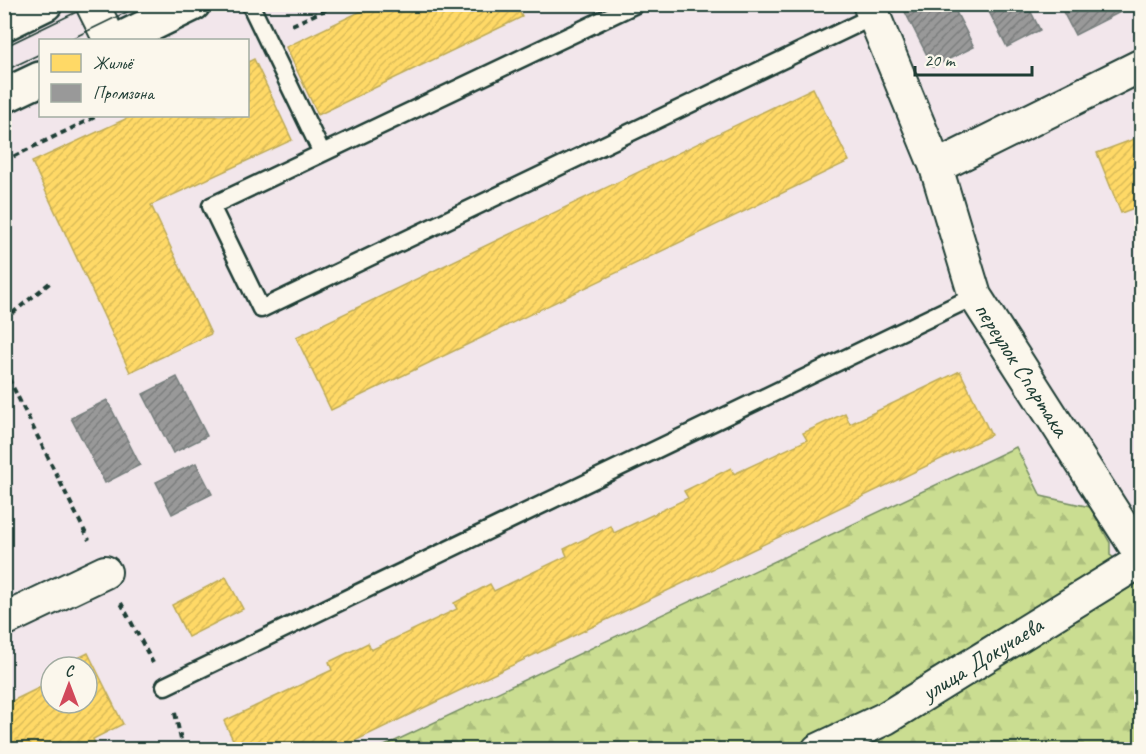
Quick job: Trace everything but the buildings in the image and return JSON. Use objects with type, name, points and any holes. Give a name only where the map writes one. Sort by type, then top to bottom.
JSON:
[{"type":"main road","points":[[4,24],[45,4]]},
{"type":"main road","points":[[121,39],[193,4]]},
{"type":"main road","points":[[4,96],[39,79]]},
{"type":"street","points":[[92,4],[110,39]]},
{"type":"street","name":"переулок Спартака","points":[[872,10],[936,166],[975,296],[1142,558]]},
{"type":"street","points":[[936,166],[1142,65]]},
{"type":"street","name":"улица Докучаева","points":[[818,750],[886,718],[1142,558]]},
{"type":"street","points":[[4,620],[105,572]]},
{"type":"lane","points":[[250,4],[322,153]]},
{"type":"lane","points":[[636,4],[211,206],[261,309],[872,10]]},
{"type":"lane","points":[[165,686],[975,296]]},
{"type":"path","points":[[4,161],[95,117]]},
{"type":"path","points":[[4,320],[52,281]]},
{"type":"path","points":[[4,369],[105,572]]},
{"type":"green space","points":[[1016,447],[1041,496],[1090,507],[1110,543],[1110,555],[1141,577],[1141,749],[376,750]]},
{"type":"tram line","points":[[4,47],[93,4]]},
{"type":"tram line","points":[[71,39],[143,4]]},
{"type":"tram line","points":[[4,71],[39,54]]}]
